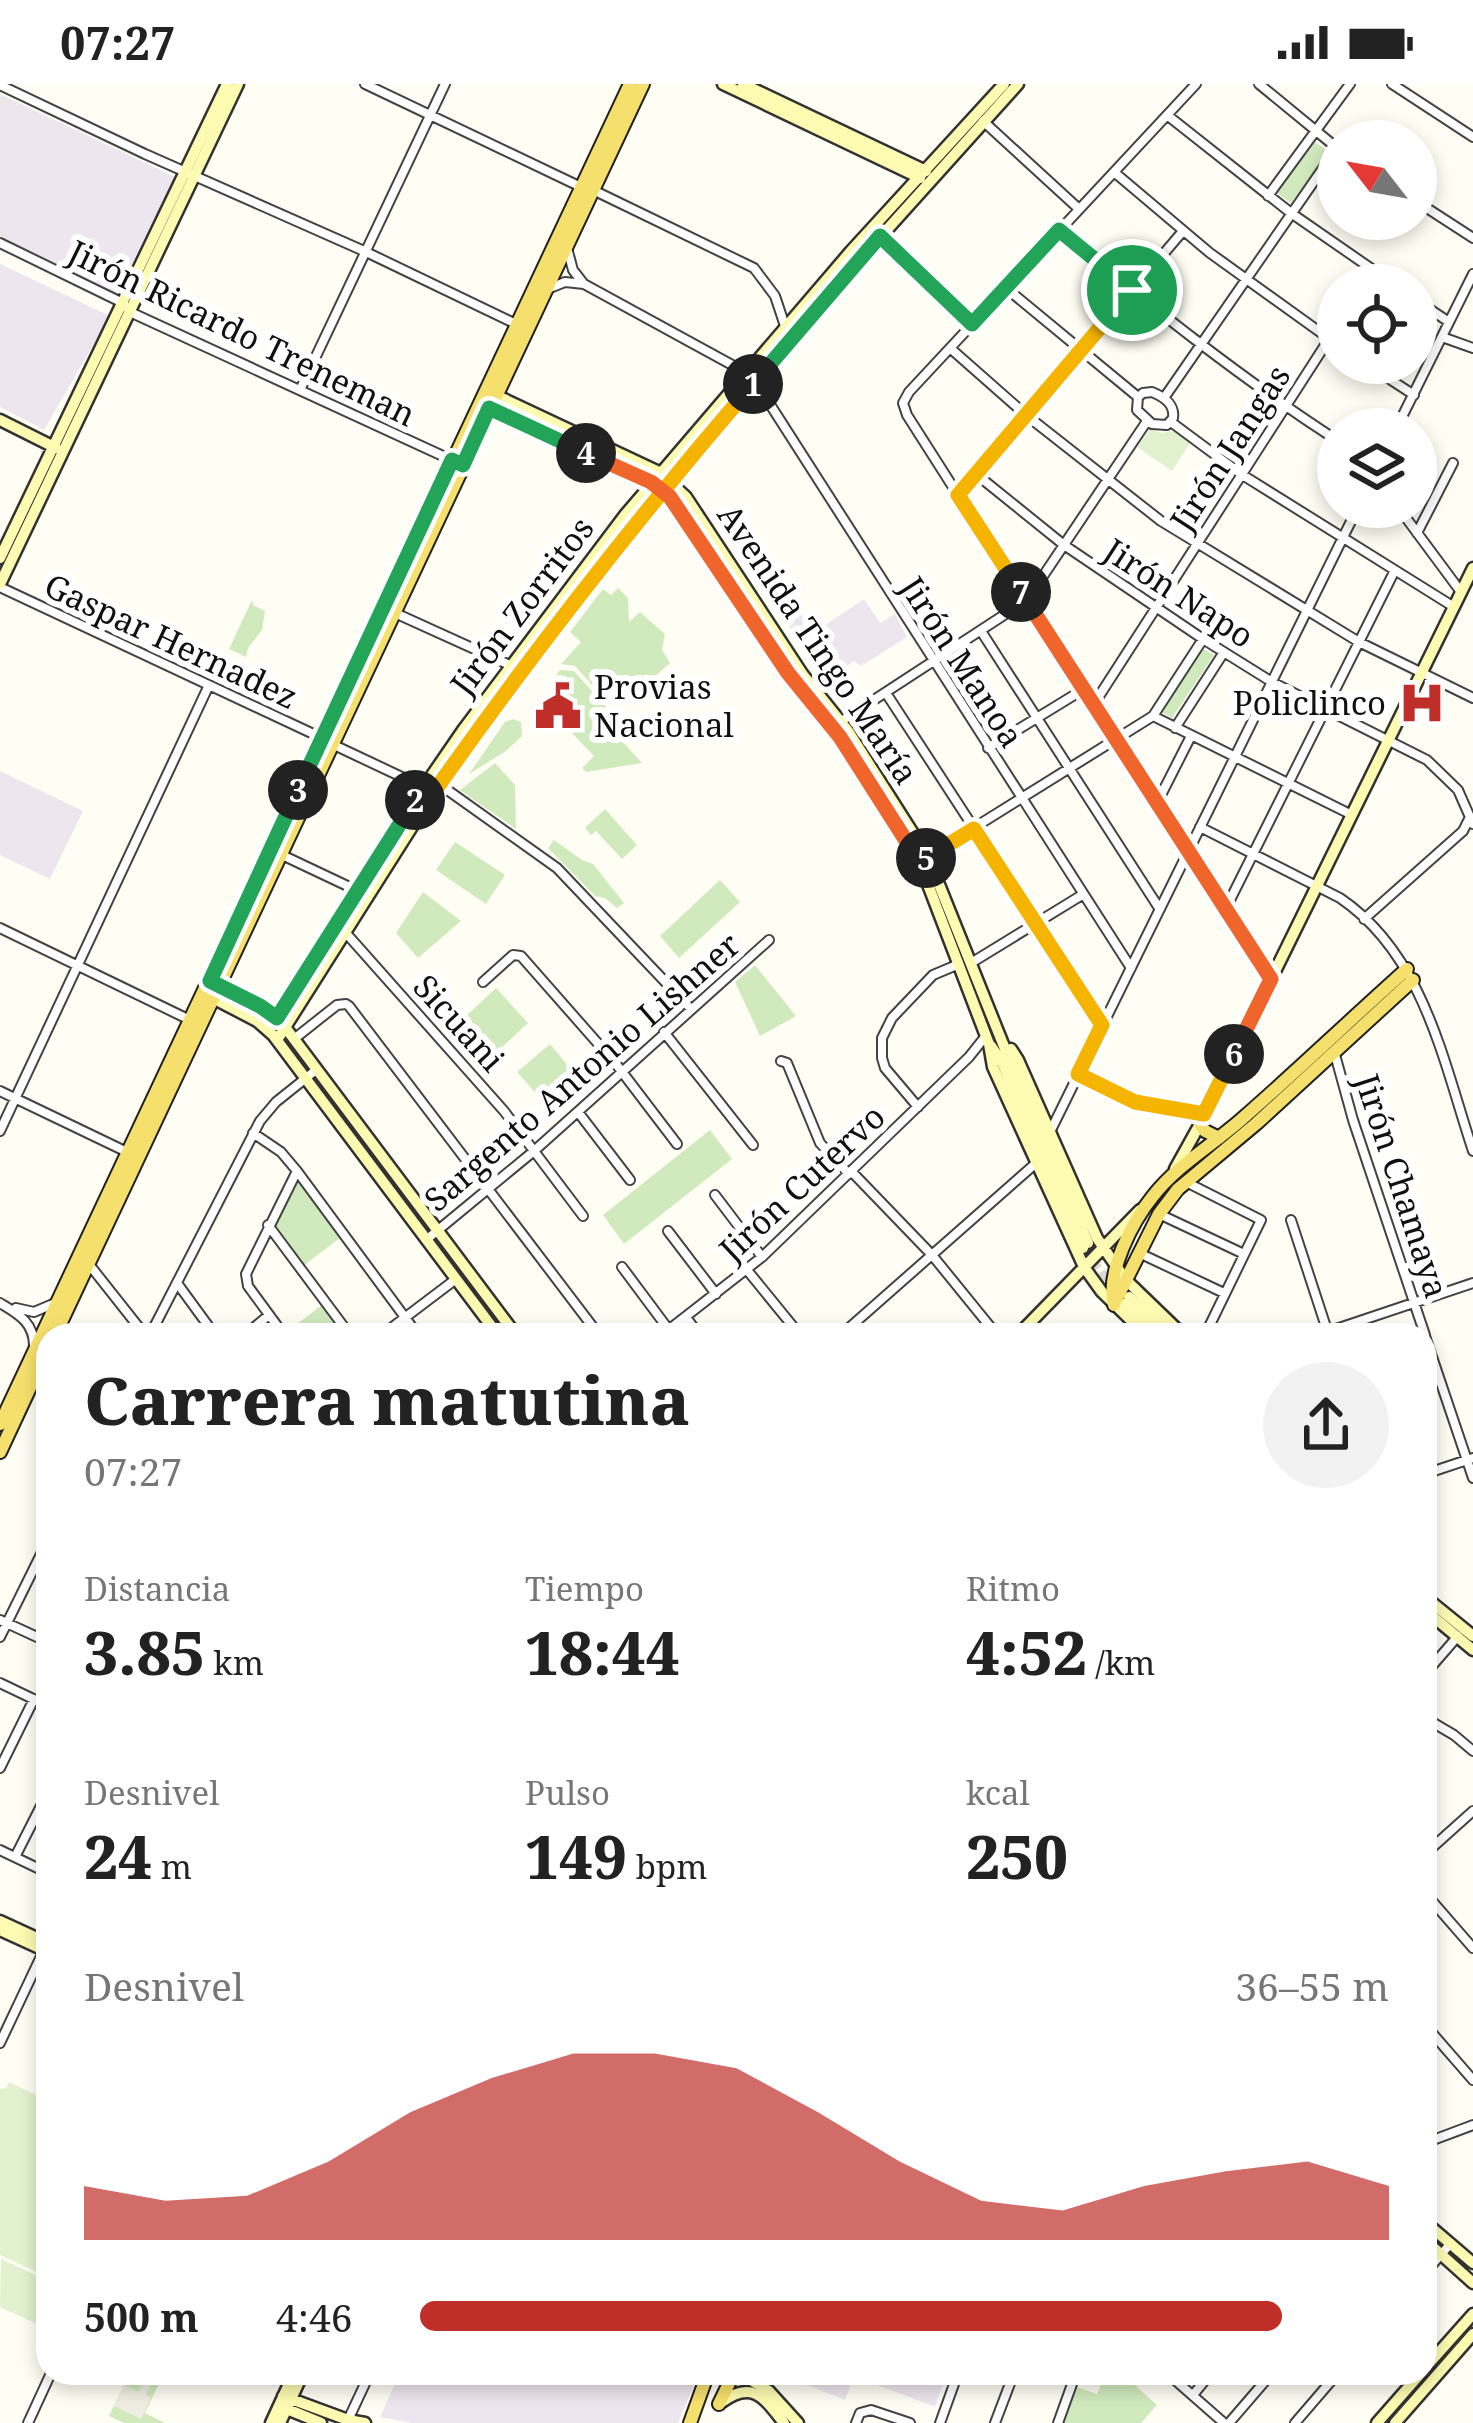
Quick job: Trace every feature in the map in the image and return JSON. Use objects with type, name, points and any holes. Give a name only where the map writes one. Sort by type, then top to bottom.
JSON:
[{"type":"main road","points":[[191,173],[227,84]]},
{"type":"main road","points":[[0,585],[59,449],[238,84]]},
{"type":"main road","points":[[487,399],[567,244],[631,84]]},
{"type":"main road","points":[[60,1323],[458,463],[516,324],[643,84]]},
{"type":"main road","points":[[723,84],[926,176]]},
{"type":"main road","points":[[743,84],[852,141]]},
{"type":"main road","name":"Jirón Zorritos","points":[[281,1023],[356,890],[515,668],[660,481],[880,236],[1004,84]]},
{"type":"main road","name":"Jirón Zorritos","points":[[750,377],[785,326],[1018,84]]},
{"type":"main road","name":"Avenida Tingo María","points":[[487,399],[660,481],[788,673],[837,724],[923,859],[1035,1164],[1087,1272],[1145,1323]]},
{"type":"main road","points":[[0,420],[59,449]]},
{"type":"main road","points":[[0,558],[59,449]]},
{"type":"main road","points":[[50,1323],[191,1020],[212,989],[280,854],[327,741],[395,614],[458,463]]},
{"type":"main road","points":[[1031,1323],[1108,1257],[1166,1181],[1202,1119],[1472,573]]},
{"type":"main road","points":[[1461,592],[1473,605]]},
{"type":"main road","name":"Jirón Zorritos","points":[[273,1035],[432,788]]},
{"type":"main road","points":[[1166,1181],[1257,1123],[1332,1044],[1354,1033],[1410,974]]},
{"type":"main road","points":[[1122,1302],[1125,1279],[1138,1252],[1159,1214],[1186,1182],[1241,1120],[1410,974]]},
{"type":"main road","points":[[212,989],[260,1006],[281,1023],[507,1323]]},
{"type":"main road","points":[[212,989],[273,1035],[489,1323]]},
{"type":"main road","name":"Avenida Tingo María","points":[[991,1042],[1018,1060],[1108,1257],[1171,1323]]},
{"type":"main road","name":"Avenida Tingo María","points":[[991,1042],[1085,1245]]},
{"type":"main road","points":[[1202,1119],[1205,1131],[1219,1146]]},
{"type":"main road","points":[[1087,1272],[1097,1278],[1108,1271],[1108,1257],[1150,1198]]},
{"type":"main road","points":[[1108,1257],[1111,1285],[1122,1302]]},
{"type":"main road","name":"Avenida Tingo María","points":[[1122,1302],[1137,1323]]},
{"type":"main road","name":"Avenida Tingo María","points":[[1122,1302],[1153,1323]]},
{"type":"main road","points":[[0,1424],[36,1359]]},
{"type":"main road","points":[[0,1452],[36,1362]]},
{"type":"main road","points":[[1437,1607],[1467,1632],[1473,1650]]},
{"type":"main road","points":[[1437,1616],[1467,1632]]},
{"type":"main road","points":[[0,1921],[36,1942]]},
{"type":"main road","points":[[0,1930],[36,1944]]},
{"type":"main road","points":[[1437,2232],[1473,2263]]},
{"type":"main road","points":[[1437,2250],[1473,2283]]},
{"type":"main road","points":[[1437,2355],[1473,2314]]},
{"type":"main road","points":[[1437,2375],[1473,2334]]},
{"type":"main road","points":[[275,2423],[293,2385]]},
{"type":"main road","points":[[690,2423],[703,2385]]},
{"type":"main road","points":[[719,2404],[729,2385]]},
{"type":"main road","points":[[758,2385],[798,2423]]},
{"type":"main road","points":[[1377,2423],[1411,2385]]},
{"type":"main road","points":[[1395,2423],[1428,2385]]},
{"type":"main road","points":[[719,2404],[736,2393],[752,2392],[784,2423]]},
{"type":"main road","points":[[285,2402],[347,2422],[365,2423]]},
{"type":"main road","points":[[285,2402],[321,2423]]},
{"type":"street","points":[[365,84],[754,268],[776,296],[785,326]]},
{"type":"street","points":[[299,390],[445,84]]},
{"type":"street","points":[[1196,84],[903,403],[1271,979]]},
{"type":"street","points":[[1258,84],[1315,132]]},
{"type":"street","points":[[1268,196],[1350,84]]},
{"type":"street","points":[[1392,84],[1473,137]]},
{"type":"street","points":[[0,85],[516,324]]},
{"type":"street","points":[[1167,115],[1268,196],[1365,264]]},
{"type":"street","points":[[983,121],[1079,209]]},
{"type":"street","points":[[1114,172],[1245,280],[1317,331]]},
{"type":"street","points":[[1164,398],[1317,176]]},
{"type":"street","points":[[1437,215],[1473,238]]},
{"type":"street","points":[[1059,230],[1200,346],[1317,428]]},
{"type":"street","points":[[958,495],[1183,231]]},
{"type":"street","points":[[880,236],[972,324]]},
{"type":"street","name":"Jirón Ricardo Treneman","points":[[0,243],[458,463]]},
{"type":"street","points":[[567,244],[573,270],[584,284],[750,377]]},
{"type":"street","points":[[1407,408],[1473,274]]},
{"type":"street","points":[[544,293],[565,282],[584,284]]},
{"type":"street","points":[[1006,288],[1138,397]]},
{"type":"street","points":[[1437,313],[1450,322]]},
{"type":"street","points":[[1442,337],[1473,348]]},
{"type":"street","points":[[950,348],[1026,415],[1161,521],[1359,642],[1473,698]]},
{"type":"street","name":"Jirón Jangas","points":[[1094,704],[1317,364]]},
{"type":"street","name":"Jirón Manoa","points":[[750,377],[1130,968]]},
{"type":"street","points":[[1398,384],[1414,394]]},
{"type":"street","points":[[1138,397],[1148,391],[1164,398],[1174,409],[1171,422]]},
{"type":"street","points":[[1138,397],[1137,410],[1148,421],[1162,426],[1171,422]]},
{"type":"street","points":[[837,724],[1027,600],[1148,421]]},
{"type":"street","points":[[1171,422],[1241,474],[1454,607]]},
{"type":"street","points":[[1418,533],[1453,463]]},
{"type":"street","name":"Jirón Napo","points":[[976,474],[1064,545],[1155,609],[1272,682],[1426,760],[1458,790],[1472,817]]},
{"type":"street","points":[[1049,1133],[1347,528]]},
{"type":"street","points":[[1414,528],[1461,592]]},
{"type":"street","points":[[1225,910],[1394,572]]},
{"type":"street","name":"Gaspar Hernadez","points":[[0,585],[432,788],[557,868],[691,1009]]},
{"type":"street","points":[[395,614],[515,668]]},
{"type":"street","points":[[981,632],[1160,909]]},
{"type":"street","points":[[923,859],[1153,716],[1203,639]]},
{"type":"street","points":[[1175,728],[1224,652]]},
{"type":"street","points":[[0,1131],[209,685]]},
{"type":"street","points":[[988,748],[1084,689]]},
{"type":"street","points":[[886,693],[1102,1025]]},
{"type":"street","points":[[1153,716],[1352,815]]},
{"type":"street","points":[[1157,802],[1191,736]]},
{"type":"street","points":[[1364,920],[1463,831],[1472,817]]},
{"type":"street","points":[[1200,827],[1350,905],[1410,974],[1473,1151]]},
{"type":"street","points":[[280,854],[356,890]]},
{"type":"street","points":[[918,1107],[882,1058],[882,1038],[892,1018],[933,975],[964,964],[1082,895]]},
{"type":"street","points":[[0,928],[191,1020]]},
{"type":"street","name":"Sicuani","points":[[344,930],[494,1099],[583,1216]]},
{"type":"street","name":"Sargento Antonio Lishner","points":[[427,1240],[770,940]]},
{"type":"street","points":[[483,982],[511,956],[521,956],[622,1072],[677,1144]]},
{"type":"street","points":[[294,1040],[337,1005],[346,1004],[353,1010],[590,1323]]},
{"type":"street","points":[[664,1032],[753,1145]]},
{"type":"street","points":[[969,1058],[983,1054],[991,1042]]},
{"type":"street","name":"Jirón Cutervo","points":[[678,1323],[762,1257],[991,1042]]},
{"type":"street","name":"Jirón Chamaya","points":[[1332,1044],[1421,1323]]},
{"type":"street","points":[[781,1061],[787,1063],[820,1143],[932,1255],[987,1323]]},
{"type":"street","points":[[154,1323],[253,1133],[276,1102],[316,1070]]},
{"type":"street","points":[[1078,1074],[1135,1102],[1202,1119]]},
{"type":"street","points":[[0,1091],[128,1153]]},
{"type":"street","points":[[578,1112],[630,1180]]},
{"type":"street","points":[[253,1133],[281,1152],[409,1323]]},
{"type":"street","points":[[855,1323],[1035,1164]]},
{"type":"street","points":[[275,1323],[248,1286],[246,1274],[296,1171]]},
{"type":"street","points":[[1186,1182],[1261,1220],[1211,1323]]},
{"type":"street","points":[[715,1195],[762,1257]]},
{"type":"street","points":[[1159,1214],[1244,1254]]},
{"type":"street","points":[[1291,1220],[1322,1323]]},
{"type":"street","points":[[268,1225],[341,1323]]},
{"type":"street","points":[[668,1231],[716,1294]]},
{"type":"street","points":[[1138,1252],[1225,1294]]},
{"type":"street","points":[[88,1263],[137,1323]]},
{"type":"street","points":[[622,1267],[659,1323]]},
{"type":"street","points":[[747,1270],[790,1323]]},
{"type":"street","points":[[398,1323],[456,1279]]},
{"type":"street","points":[[177,1282],[206,1323]]},
{"type":"street","points":[[1357,1323],[1473,1283]]},
{"type":"street","points":[[2,1304],[34,1312],[58,1299]]},
{"type":"street","points":[[2,1304],[28,1323],[36,1341]]},
{"type":"street","points":[[259,1323],[269,1315]]},
{"type":"street","points":[[686,1317],[690,1323]]},
{"type":"street","name":"Jirón Chamaya","points":[[1437,1369],[1473,1478]]},
{"type":"street","points":[[1437,1470],[1470,1459]]},
{"type":"street","points":[[0,1637],[3,1621],[36,1562]]},
{"type":"street","points":[[3,1621],[36,1636]]},
{"type":"street","points":[[1437,1662],[1467,1632]]},
{"type":"street","points":[[0,1683],[34,1699],[0,1768]]},
{"type":"street","points":[[1437,1725],[1473,1750]]},
{"type":"street","points":[[1437,1843],[1473,1811]]},
{"type":"street","points":[[15,1857],[36,1816]]},
{"type":"street","points":[[0,1850],[36,1867]]},
{"type":"street","points":[[1437,1907],[1473,1948]]},
{"type":"street","points":[[0,2042],[36,1970]]},
{"type":"street","points":[[1437,2039],[1473,2080]]},
{"type":"street","points":[[1437,2139],[1473,2126]]},
{"type":"street","points":[[1437,2259],[1451,2243]]},
{"type":"street","points":[[28,2423],[45,2385]]},
{"type":"street","points":[[347,2422],[364,2385]]},
{"type":"street","points":[[940,2423],[954,2385]]},
{"type":"street","points":[[995,2423],[1009,2385]]},
{"type":"street","points":[[1058,2423],[1072,2385]]},
{"type":"street","points":[[1181,2385],[1227,2423],[1261,2385]]},
{"type":"street","points":[[1193,2396],[1202,2385]]},
{"type":"street","points":[[1295,2423],[1328,2385]]},
{"type":"street","points":[[856,2423],[860,2413],[871,2410],[910,2423]]},
{"type":"shaded area","points":[[0,94],[175,177],[116,295],[0,236]]},
{"type":"shaded area","points":[[0,264],[110,316],[44,430],[0,407]]},
{"type":"shaded area","points":[[864,599],[880,623],[895,614],[907,637],[861,666],[854,661],[838,672],[818,640],[804,650],[780,613],[794,603],[815,632]]},
{"type":"shaded area","points":[[0,771],[83,811],[50,879],[0,855]]},
{"type":"shaded area","points":[[124,2385],[138,2392],[142,2385],[150,2385],[146,2395],[151,2398],[141,2419],[114,2406]]},
{"type":"shaded area","points":[[395,2385],[694,2385],[678,2423],[412,2423],[380,2417]]},
{"type":"shaded area","points":[[807,2385],[851,2385],[845,2400]]},
{"type":"shaded area","points":[[878,2385],[943,2385],[935,2407]]},
{"type":"green space","points":[[1313,141],[1317,144],[1317,168],[1291,203],[1275,192]]},
{"type":"green space","points":[[1150,429],[1173,431],[1190,443],[1172,471],[1137,447]]},
{"type":"green space","points":[[618,588],[628,598],[629,622],[640,612],[665,634],[662,650],[670,663],[652,679],[646,674],[608,703],[575,666],[561,664],[581,642],[570,632],[603,589],[611,595]]},
{"type":"green space","points":[[252,600],[265,611],[262,630],[246,657],[229,649]]},
{"type":"green space","points":[[1200,647],[1214,655],[1172,718],[1159,711]]},
{"type":"green space","points":[[560,670],[574,671],[606,707],[599,714],[616,733],[611,738],[617,744],[621,740],[642,763],[586,772],[582,768],[594,756],[572,733],[579,720],[566,708],[566,676],[556,675]]},
{"type":"green space","points":[[505,722],[521,722],[522,736],[469,774]]},
{"type":"green space","points":[[495,763],[515,785],[516,829],[460,790]]},
{"type":"green space","points":[[605,809],[637,845],[622,859],[596,831],[591,835],[585,828]]},
{"type":"green space","points":[[554,840],[593,864],[624,903],[617,908],[595,896],[548,848]]},
{"type":"green space","points":[[455,842],[505,875],[486,904],[436,870]]},
{"type":"green space","points":[[720,880],[740,902],[679,958],[660,936]]},
{"type":"green space","points":[[423,892],[461,921],[418,958],[396,933]]},
{"type":"green space","points":[[755,965],[796,1016],[760,1036],[735,982]]},
{"type":"green space","points":[[496,988],[528,1023],[498,1051],[466,1016]]},
{"type":"green space","points":[[550,1044],[570,1068],[538,1096],[517,1072]]},
{"type":"green space","points":[[710,1130],[732,1159],[624,1244],[603,1215]]},
{"type":"green space","points":[[296,1172],[344,1235],[303,1266],[272,1226]]},
{"type":"green space","points":[[323,1304],[337,1323],[298,1323]]},
{"type":"green space","points":[[9,2082],[36,2095],[36,2272],[0,2255],[0,2089]]},
{"type":"green space","points":[[1,2259],[36,2275],[36,2324],[0,2307]]},
{"type":"green space","points":[[124,2385],[158,2385],[145,2413],[165,2423],[124,2423],[109,2416]]},
{"type":"green space","points":[[1101,2385],[1134,2385],[1157,2405],[1141,2423],[1062,2423],[1076,2387],[1097,2394]]},
{"type":"tunnel","points":[[1083,1248],[1116,1294]]},
{"type":"place","name":"Policlinco","points":[[1422,703]]},
{"type":"place","name":"Provias Nacional","points":[[558,706]]},
{"type":"route","points":[[1132,290],[958,495],[1271,979],[1204,1114],[1135,1102],[1078,1074],[1102,1025],[974,829],[919,861],[840,737],[788,673],[662,489],[489,408],[463,465],[452,460],[210,981],[277,1018],[424,787],[434,792],[651,502],[662,489],[755,381],[830,293],[880,236],[972,324],[1059,230],[1132,290]]}]
